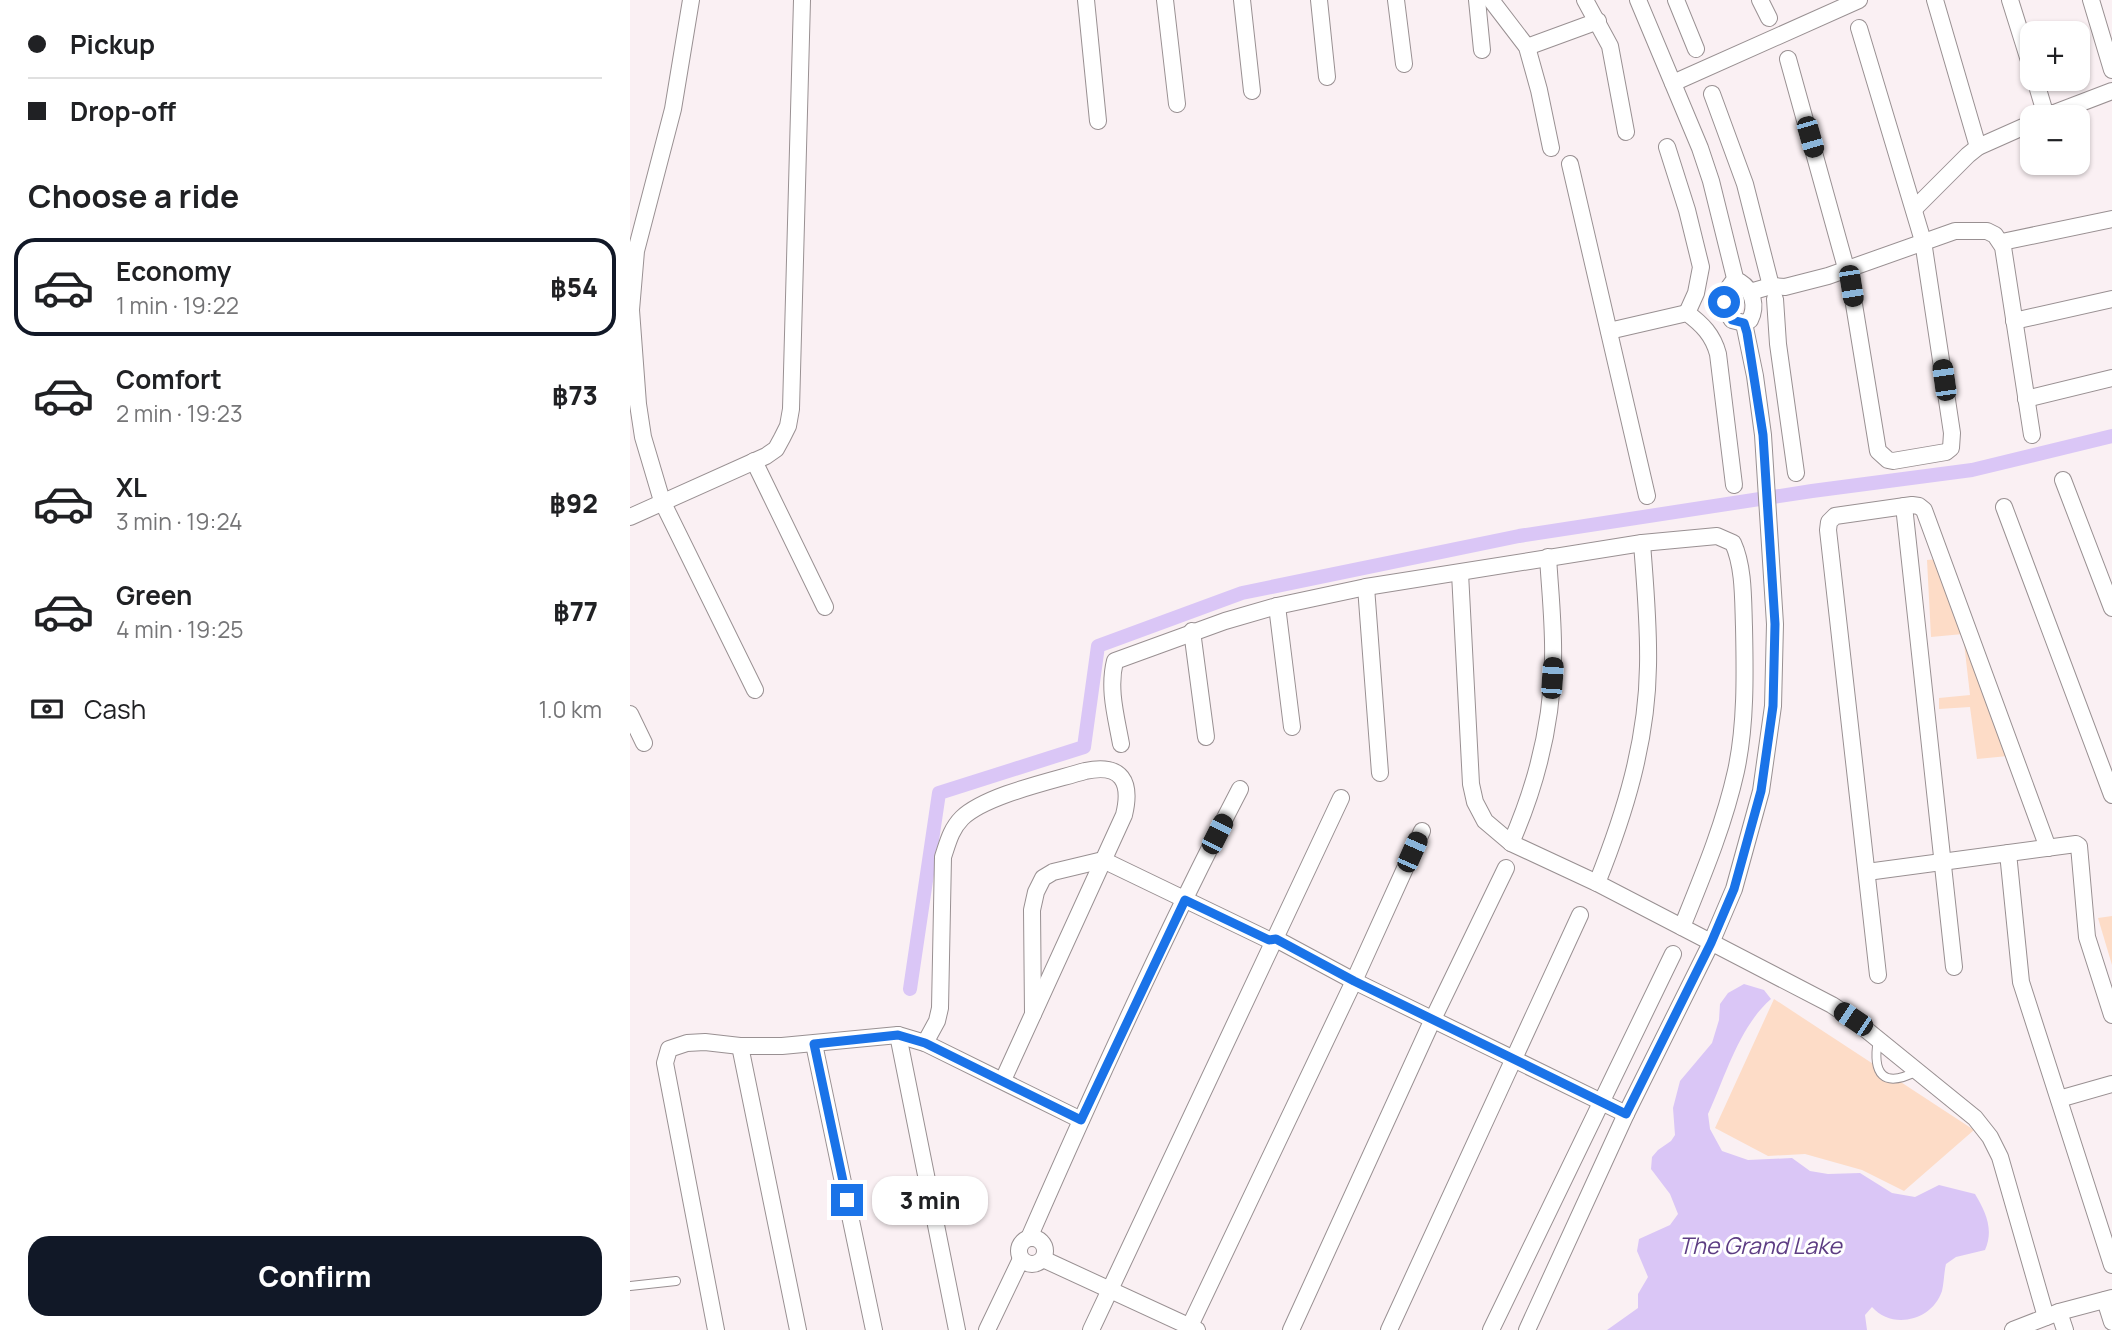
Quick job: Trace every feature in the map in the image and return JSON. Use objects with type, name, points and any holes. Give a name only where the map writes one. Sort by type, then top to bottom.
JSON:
[{"type":"street","points":[[691,0],[673,109],[642,224],[632,283],[633,349],[638,404],[643,437],[663,501],[755,690]]},
{"type":"street","points":[[630,517],[776,449],[788,426],[791,409],[802,0]]},
{"type":"street","points":[[1086,0],[1097,121]]},
{"type":"street","points":[[1165,0],[1177,104]]},
{"type":"street","points":[[1242,0],[1252,91]]},
{"type":"street","points":[[1319,0],[1327,76]]},
{"type":"street","points":[[1396,0],[1404,64]]},
{"type":"street","points":[[1477,0],[1482,50]]},
{"type":"street","points":[[1491,0],[1527,47],[1551,148]]},
{"type":"street","points":[[1585,0],[1610,46],[1626,132]]},
{"type":"street","points":[[1638,0],[1711,181],[1735,282]]},
{"type":"street","points":[[1676,0],[1696,49]]},
{"type":"street","points":[[1760,0],[1769,18]]},
{"type":"street","points":[[1673,83],[1858,0]]},
{"type":"street","points":[[1935,0],[1978,147]]},
{"type":"street","points":[[2010,0],[2020,32]]},
{"type":"street","points":[[2091,0],[2112,70]]},
{"type":"street","points":[[1527,47],[1598,21]]},
{"type":"street","points":[[1788,59],[1851,286],[1878,451],[1893,461],[1946,452],[1951,448],[1952,433],[1923,241],[1859,28]]},
{"type":"street","points":[[2077,105],[2112,92]]},
{"type":"street","points":[[1712,94],[1745,184],[1777,291],[1778,344],[1796,473]]},
{"type":"street","points":[[1914,209],[1959,162],[1978,147],[2020,128]]},
{"type":"street","points":[[1667,147],[1701,267],[1693,311],[1715,342],[1718,354],[1734,485]]},
{"type":"street","points":[[1570,164],[1647,496]]},
{"type":"street","points":[[2002,242],[2112,219]]},
{"type":"street","points":[[1752,298],[1847,270],[1955,231],[1987,231],[2002,242],[2032,435]]},
{"type":"street","points":[[1609,331],[1693,311],[1724,295],[1735,282]]},
{"type":"street","points":[[1724,295],[1732,320],[1744,323],[1749,320],[1753,314],[1752,298],[1745,285],[1735,282]]},
{"type":"street","points":[[2014,321],[2112,299]]},
{"type":"street","points":[[1693,311],[1728,314]]},
{"type":"street","points":[[1527,1330],[1626,1114],[1711,943],[1734,889],[1761,791],[1773,706],[1775,624],[1763,435],[1744,323]]},
{"type":"street","points":[[2026,399],[2112,378]]},
{"type":"street","points":[[754,461],[825,607]]},
{"type":"street","points":[[2063,480],[2112,608]]},
{"type":"street","points":[[1878,975],[1828,525],[1832,518],[1841,514],[1904,506],[1919,506],[1926,514],[2048,848]]},
{"type":"street","points":[[1904,506],[1954,967]]},
{"type":"street","points":[[2004,507],[2112,795]]},
{"type":"street","points":[[1121,744],[1112,694],[1115,661],[1192,631],[1277,606],[1366,587],[1642,543],[1717,536],[1733,543],[1738,554],[1744,609],[1746,683],[1737,768],[1717,839],[1682,927]]},
{"type":"street","points":[[1597,883],[1620,824],[1633,779],[1646,699],[1648,665],[1642,543]]},
{"type":"street","points":[[1511,843],[1536,775],[1551,696],[1553,659],[1548,557]]},
{"type":"street","points":[[1460,573],[1471,783],[1475,802],[1485,821],[1511,843],[1597,883],[1832,1005],[1975,1118],[1990,1137],[2000,1157],[2053,1315],[2065,1330]]},
{"type":"street","points":[[1366,587],[1380,773]]},
{"type":"street","points":[[1277,606],[1292,727]]},
{"type":"street","points":[[1192,631],[1206,737]]},
{"type":"street","points":[[630,714],[644,743]]},
{"type":"street","points":[[925,1043],[937,1021],[940,1008],[943,857],[950,834],[963,817],[986,802],[1085,771],[1098,768],[1112,771],[1122,779],[1129,796],[1124,815],[1003,1080]]},
{"type":"street","points":[[987,1330],[1021,1259],[1020,1246],[1029,1238],[1081,1120],[1240,789]]},
{"type":"street","points":[[1091,1330],[1341,798]]},
{"type":"street","points":[[1043,1259],[1192,1329],[1422,831]]},
{"type":"street","points":[[1867,872],[2076,844],[2080,848],[2086,931],[2112,1014]]},
{"type":"street","points":[[2008,853],[2020,977],[2112,1265]]},
{"type":"street","points":[[1033,1014],[1032,910],[1036,892],[1043,878],[1053,872],[1103,860],[1269,940],[1276,939],[1354,981],[1626,1114]]},
{"type":"street","points":[[1291,1330],[1433,1019],[1506,868]]},
{"type":"street","points":[[1389,1330],[1580,915]]},
{"type":"street","points":[[1492,1330],[1673,954]]},
{"type":"street","points":[[716,1330],[665,1063],[669,1049],[705,1042],[740,1046],[814,1044],[898,1035],[925,1043],[1081,1120]]},
{"type":"street","points":[[898,1035],[957,1330]]},
{"type":"street","points":[[814,1044],[874,1330]]},
{"type":"street","points":[[740,1046],[798,1330]]},
{"type":"street","points":[[2059,1099],[2112,1084]]},
{"type":"street","points":[[1021,1259],[1032,1265],[1043,1259],[1045,1253],[1041,1241],[1029,1238]]},
{"type":"street","points":[[2013,1330],[2109,1299],[2112,1322]]},
{"type":"lane","points":[[1878,1039],[1875,1056],[1878,1069],[1884,1076],[1892,1080],[1901,1079],[1917,1071]]},
{"type":"lane","points":[[630,1286],[676,1281]]},
{"type":"shaded area","points":[[1937,559],[2008,756],[1977,759],[1970,707],[1939,709],[1939,698],[1970,695],[1963,634],[1931,637],[1927,560]]},
{"type":"shaded area","points":[[2112,916],[2112,965],[2098,918]]},
{"type":"shaded area","points":[[1774,999],[1974,1130],[1904,1191],[1862,1170],[1805,1154],[1768,1156],[1715,1128]]},
{"type":"water","name":"The Grand Lake","points":[[1744,984],[1764,990],[1771,999],[1750,1023],[1742,1037],[1708,1114],[1710,1129],[1722,1151],[1748,1160],[1792,1158],[1810,1171],[1828,1174],[1860,1173],[1892,1193],[1915,1197],[1939,1185],[1975,1194],[1979,1201],[1989,1228],[1985,1250],[1956,1257],[1946,1264],[1942,1291],[1930,1309],[1921,1315],[1900,1320],[1880,1314],[1872,1307],[1865,1315],[1867,1330],[1607,1330],[1638,1308],[1638,1294],[1648,1277],[1637,1251],[1639,1239],[1670,1225],[1678,1214],[1670,1194],[1651,1169],[1652,1157],[1675,1135],[1673,1108],[1680,1081],[1712,1043],[1719,1020],[1720,1004],[1728,993]]},
{"type":"waterway","points":[[910,989],[939,793],[1084,747],[1098,646],[1242,593],[1519,536],[1812,491],[1972,470],[2112,436]]},
{"type":"route","points":[[847,1200],[814,1044],[898,1035],[925,1043],[1081,1120],[1185,900],[1269,940],[1276,939],[1354,981],[1626,1114],[1711,943],[1734,889],[1761,791],[1773,706],[1775,624],[1763,435],[1747,333],[1744,323],[1732,320],[1724,302]]}]
